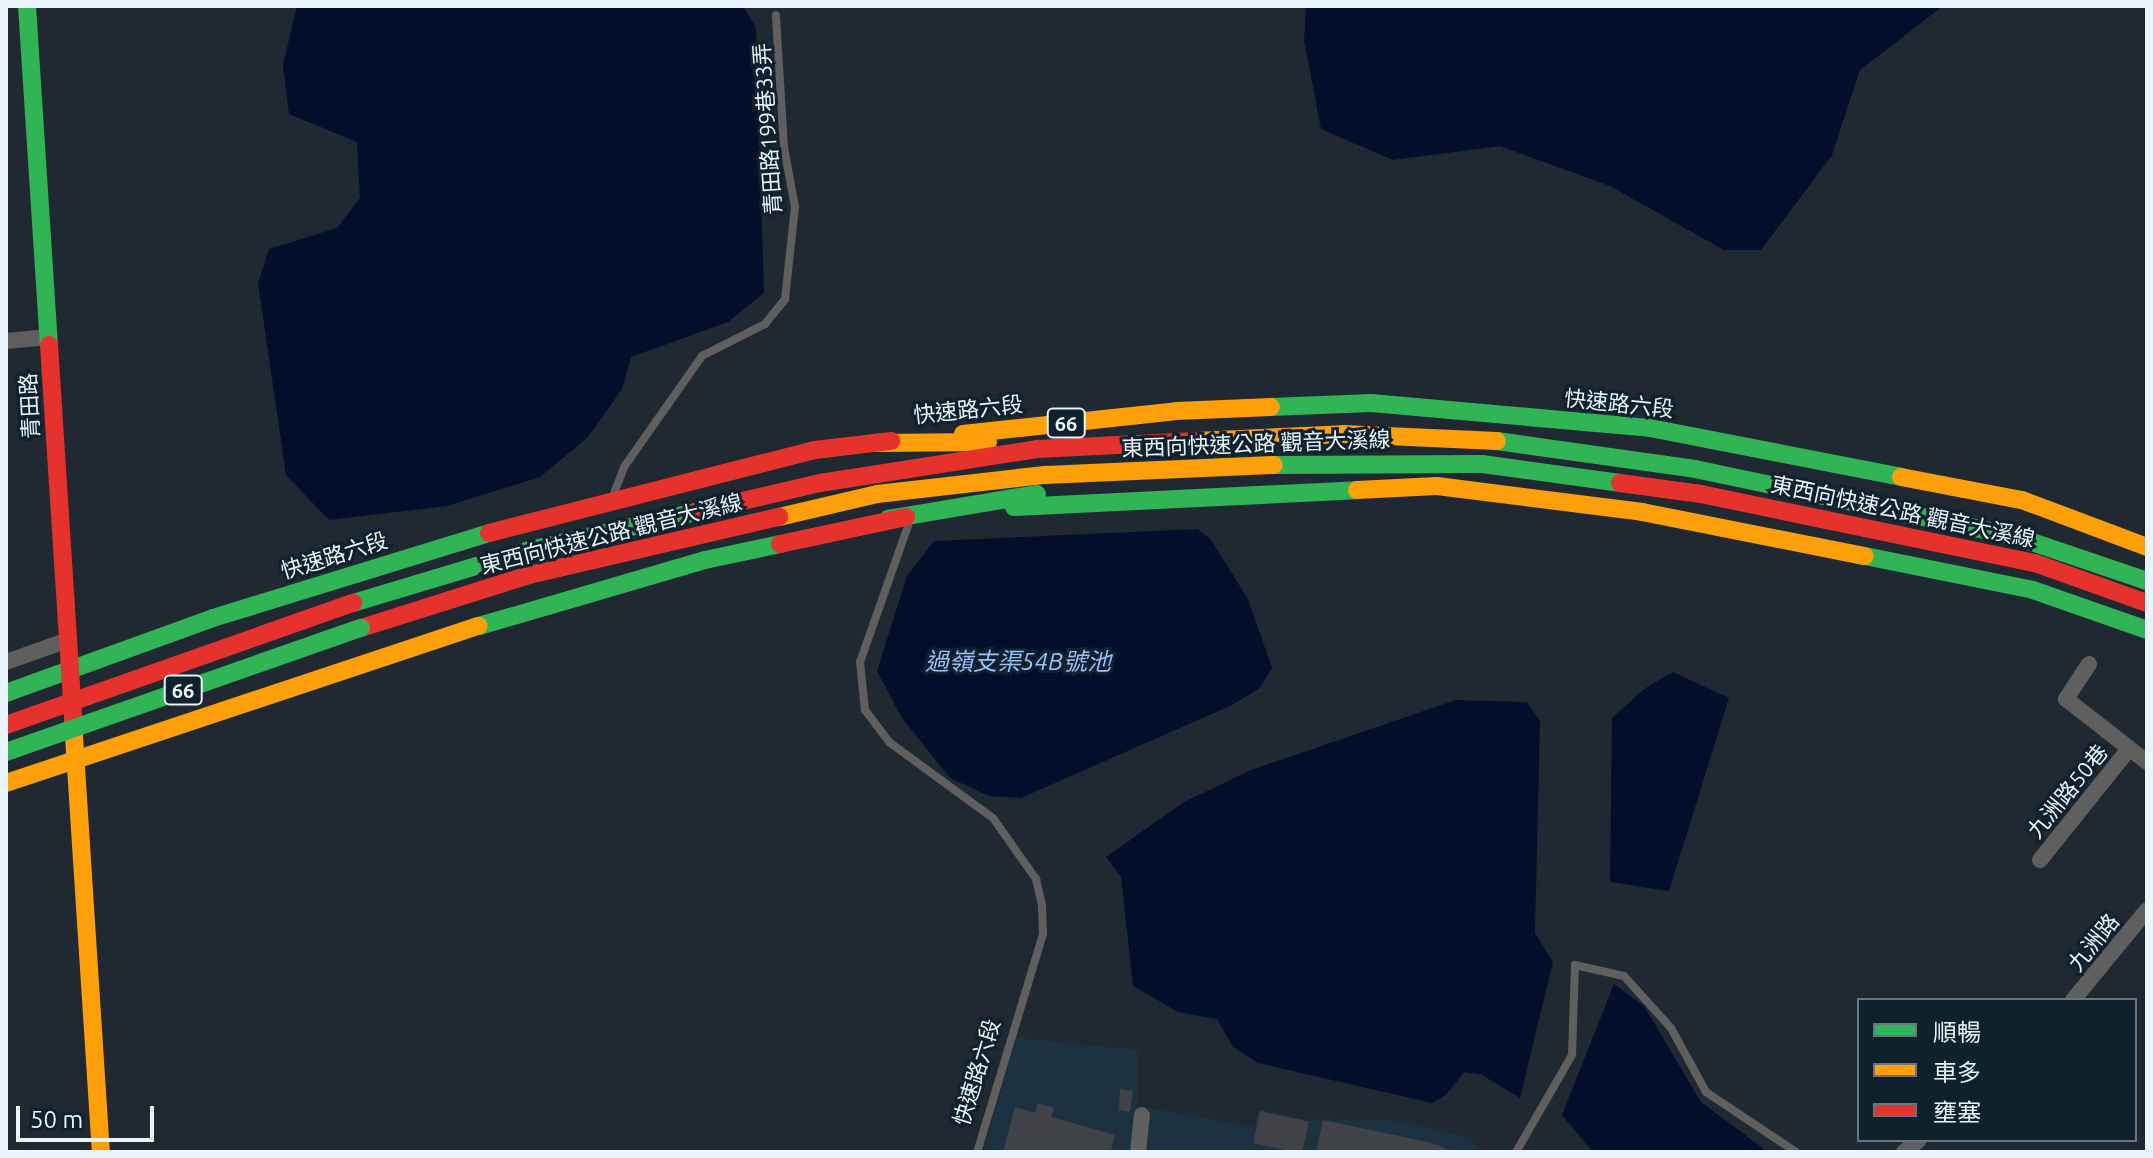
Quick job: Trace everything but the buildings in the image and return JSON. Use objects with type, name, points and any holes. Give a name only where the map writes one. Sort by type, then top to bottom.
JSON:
[{"type":"main road","name":"青田路","points":[[27,6],[101,1152]]},
{"type":"main road","name":"快速路六段","points":[[6,693],[69,668],[462,540],[815,450],[1177,411],[1371,403],[1650,428],[2022,500],[2147,547]]},
{"type":"main road","name":"東西向快速公路 觀音大溪線","points":[[6,725],[353,603],[530,550],[820,483],[1038,449],[1343,434],[1532,443],[1695,469],[2014,536],[2147,581]]},
{"type":"main road","points":[[874,443],[1189,441]]},
{"type":"main road","name":"東西向快速公路 觀音大溪線","points":[[6,752],[361,628],[529,575],[681,536],[877,494],[1045,475],[1357,461],[1482,464],[1701,494],[2035,563],[2147,603]]},
{"type":"main road","points":[[888,519],[1191,467]]},
{"type":"main road","name":"66","points":[[6,783],[77,755],[423,642],[661,573],[888,519],[1054,503],[1437,486],[1642,512],[2033,590],[2147,630]]},
{"type":"street","points":[[6,341],[49,337]]},
{"type":"street","points":[[6,662],[68,640]]},
{"type":"street","name":"九洲路50巷","points":[[2089,664],[2066,699],[2147,762]]},
{"type":"street","name":"九洲路50巷","points":[[2040,860],[2128,750]]},
{"type":"street","name":"九洲路","points":[[2075,998],[2147,910]]},
{"type":"street","points":[[1138,1152],[1142,1115]]},
{"type":"lane","points":[[768,6],[776,15],[783,6]]},
{"type":"lane","name":"青田路199巷33弄","points":[[610,502],[624,467],[702,356],[765,324],[785,299],[795,207],[784,147],[776,15]]},
{"type":"lane","name":"快速路六段","points":[[911,517],[860,662],[865,710],[889,742],[993,818],[1036,879],[1042,905],[1043,934],[977,1152]]},
{"type":"lane","points":[[1516,1152],[1572,1055],[1575,965],[1624,976],[1671,1028],[1706,1092],[1796,1152]]},
{"type":"shaded area","points":[[1017,1038],[1137,1050],[1137,1106],[1254,1127],[1259,1110],[1303,1119],[1405,1121],[1471,1139],[1482,1152],[983,1152]]},
{"type":"water","points":[[297,6],[743,6],[756,28],[764,293],[728,322],[631,357],[622,389],[588,437],[540,477],[447,506],[329,520],[286,475],[258,283],[269,249],[337,228],[360,198],[357,142],[289,114],[283,65]]},
{"type":"water","points":[[1306,6],[1943,6],[1860,70],[1832,155],[1761,250],[1724,250],[1610,186],[1500,146],[1393,160],[1321,129],[1304,40]]},
{"type":"water","name":"過嶺支渠54B號池","points":[[1198,529],[1211,540],[1248,599],[1272,668],[1260,688],[1232,705],[1021,798],[989,796],[950,778],[902,718],[877,671],[907,576],[934,541]]},
{"type":"water","points":[[1673,672],[1729,698],[1669,891],[1610,882],[1612,718],[1644,689]]},
{"type":"water","points":[[1456,700],[1527,702],[1540,721],[1535,933],[1553,962],[1520,1098],[1482,1075],[1464,1072],[1446,1095],[1432,1103],[1258,1063],[1233,1047],[1217,1019],[1178,1012],[1133,986],[1121,877],[1106,857],[1184,802],[1251,770]]},
{"type":"water","points":[[1614,984],[1644,1006],[1701,1102],[1768,1152],[1593,1152],[1562,1115]]},
{"type":"traffic: fast","points":[[27,6],[49,345]]},
{"type":"traffic: fast","points":[[1271,407],[1371,403],[1650,428],[1901,477]]},
{"type":"traffic: fast","points":[[1497,441],[1695,469],[2014,536],[2147,581]]},
{"type":"traffic: fast","points":[[1274,465],[1482,464],[1620,483]]},
{"type":"traffic: fast","points":[[1014,507],[1357,490]]},
{"type":"traffic: fast","points":[[888,519],[1037,494]]},
{"type":"traffic: fast","points":[[353,603],[530,550],[696,512]]},
{"type":"traffic: fast","points":[[6,693],[213,618],[489,533]]},
{"type":"traffic: fast","points":[[479,626],[705,560],[780,544]]},
{"type":"traffic: fast","points":[[1865,556],[2033,590],[2147,630]]},
{"type":"traffic: fast","points":[[6,752],[361,628]]},
{"type":"traffic: slow","points":[[963,434],[1177,411],[1271,407]]},
{"type":"traffic: slow","points":[[1197,441],[1343,434],[1497,441]]},
{"type":"traffic: slow","points":[[874,443],[988,442]]},
{"type":"traffic: slow","points":[[779,517],[877,494],[1045,475],[1274,465]]},
{"type":"traffic: slow","points":[[1901,477],[2022,500],[2147,547]]},
{"type":"traffic: slow","points":[[1357,490],[1437,486],[1642,512],[1865,556]]},
{"type":"traffic: slow","points":[[6,783],[479,626]]},
{"type":"traffic: slow","points":[[73,721],[101,1152]]},
{"type":"traffic: jam","points":[[49,345],[73,721]]},
{"type":"traffic: jam","points":[[489,533],[815,450],[891,441]]},
{"type":"traffic: jam","points":[[696,512],[820,483],[1038,449],[1197,441]]},
{"type":"traffic: jam","points":[[1620,483],[1701,494],[2035,563],[2147,603]]},
{"type":"traffic: jam","points":[[361,628],[529,575],[779,517]]},
{"type":"traffic: jam","points":[[780,544],[906,517]]},
{"type":"traffic: jam","points":[[6,725],[353,603]]}]
